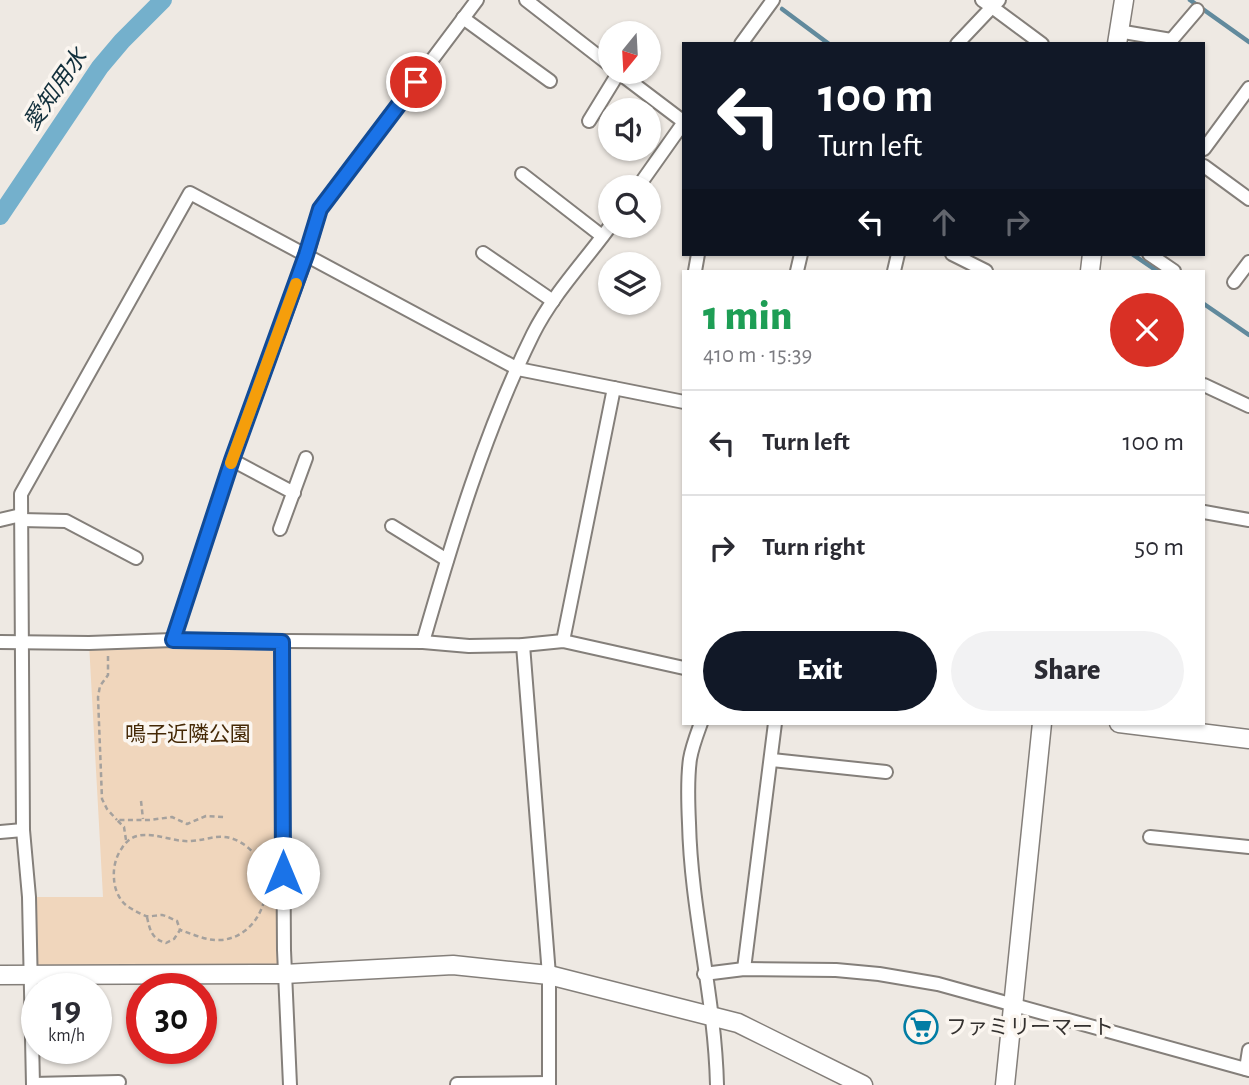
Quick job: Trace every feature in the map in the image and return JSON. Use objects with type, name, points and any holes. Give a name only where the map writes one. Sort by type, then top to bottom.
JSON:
[{"type":"street","points":[[173,640],[232,460],[320,209],[477,0]]},
{"type":"street","points":[[526,0],[598,56]]},
{"type":"street","points":[[742,42],[773,0]]},
{"type":"street","points":[[1124,0],[1118,38],[1170,42],[1198,10]]},
{"type":"street","points":[[959,42],[991,2],[1040,42]]},
{"type":"street","points":[[463,18],[550,81]]},
{"type":"street","points":[[589,121],[612,84]]},
{"type":"street","points":[[635,84],[682,120]]},
{"type":"street","points":[[1205,148],[1247,93]]},
{"type":"street","points":[[646,175],[682,125]]},
{"type":"street","points":[[1205,167],[1249,199]]},
{"type":"street","points":[[522,174],[598,233]]},
{"type":"street","points":[[31,973],[29,897],[23,830],[21,494],[190,193],[517,369],[682,402]]},
{"type":"street","points":[[423,642],[447,560],[517,369],[534,332],[553,301],[600,238]]},
{"type":"street","points":[[483,253],[553,301]]},
{"type":"street","points":[[956,256],[983,270]]},
{"type":"street","points":[[1152,256],[1173,270]]},
{"type":"street","points":[[1234,282],[1249,262]]},
{"type":"street","points":[[1205,384],[1249,406]]},
{"type":"street","points":[[564,641],[614,388]]},
{"type":"street","points":[[280,529],[306,458]]},
{"type":"street","points":[[232,460],[294,493]]},
{"type":"street","points":[[1205,512],[1249,520]]},
{"type":"street","points":[[0,520],[21,517],[66,521],[136,558]]},
{"type":"street","points":[[392,526],[447,560]]},
{"type":"street","points":[[0,642],[423,642],[469,646],[564,641],[682,668]]},
{"type":"street","points":[[282,642],[284,974],[289,1085]]},
{"type":"street","points":[[457,1084],[549,1084],[549,975],[523,645]]},
{"type":"street","points":[[700,725],[690,757],[689,848],[704,974],[716,1041],[717,1085]]},
{"type":"street","points":[[744,969],[775,725]]},
{"type":"street","points":[[1005,1085],[1042,725]]},
{"type":"street","points":[[1135,725],[1249,739]]},
{"type":"street","points":[[772,760],[886,772]]},
{"type":"street","points":[[0,832],[23,830]]},
{"type":"street","points":[[1150,837],[1249,847]]},
{"type":"street","points":[[112,975],[284,974],[453,965],[549,975],[738,1023],[863,1085]]},
{"type":"street","points":[[704,974],[744,969],[836,970],[879,974],[939,984],[1013,1003],[1248,1070],[1249,1050]]},
{"type":"street","points":[[0,975],[21,976]]},
{"type":"street","points":[[33,1064],[33,1085],[119,1083]]},
{"type":"path","points":[[108,641],[108,676],[100,686],[98,697],[102,799],[107,809],[124,827],[126,841]]},
{"type":"path","points":[[141,801],[143,820]]},
{"type":"path","points":[[117,820],[172,817],[187,824],[206,816],[224,817]]},
{"type":"path","points":[[145,834],[190,842],[219,835],[238,841],[258,857],[267,876],[266,895],[248,928],[235,937],[219,940],[202,938],[180,930],[177,921],[163,915],[147,916],[124,904],[115,890],[113,876],[117,855],[126,841],[145,834]]},
{"type":"path","points":[[147,916],[153,936],[158,941],[166,943],[174,939],[180,930]]},
{"type":"green space","name":"鳴子近隣公園","points":[[282,642],[284,974],[31,973],[29,897],[103,897],[89,643]]},
{"type":"waterway","name":"愛知用水","points":[[0,216],[100,67],[163,0]]},
{"type":"waterway","points":[[1190,0],[1249,42]]},
{"type":"waterway","points":[[782,9],[826,42]]},
{"type":"waterway","points":[[1135,256],[1156,270]]},
{"type":"waterway","points":[[1205,305],[1249,335]]},
{"type":"slow traffic","points":[[231,463],[296,284]]},
{"type":"place","name":"ファミリーマート","points":[[921,1027]]},
{"type":"route","points":[[283,873],[282,642],[173,640],[232,460],[320,209],[416,82]]}]
